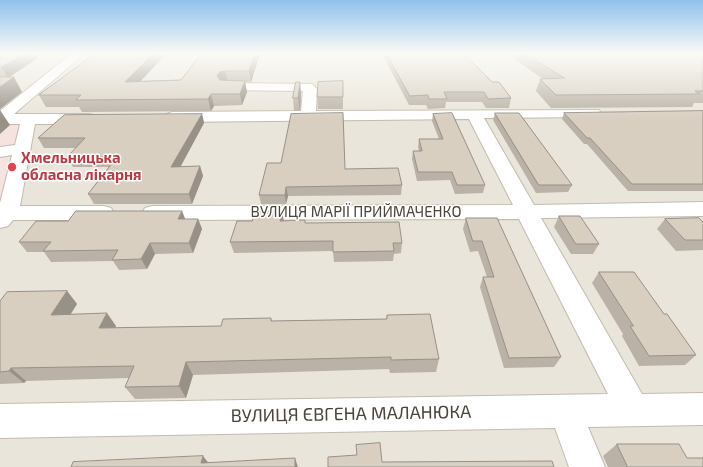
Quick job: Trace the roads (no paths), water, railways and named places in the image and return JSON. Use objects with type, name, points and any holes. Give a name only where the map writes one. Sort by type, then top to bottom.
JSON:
[{"type":"street","points":[[0,119],[52,76]]},
{"type":"street","points":[[228,87],[307,87],[310,89],[308,115]]},
{"type":"street","points":[[157,118],[308,115],[608,113]]},
{"type":"street","points":[[474,114],[633,409]]},
{"type":"street","points":[[4,217],[29,118]]},
{"type":"street","points":[[0,119],[101,118]]},
{"type":"street","points":[[0,152],[22,149]]},
{"type":"street","name":"ВУЛИЦЯ МАРІЇ ПРИЙМАЧЕНКО","points":[[4,217],[126,213],[526,212],[703,209]]},
{"type":"street","name":"ВУЛИЦЯ ЄВГЕНА МАЛАНЮКА","points":[[0,421],[565,410],[703,409]]},
{"type":"street","points":[[565,410],[587,467]]},
{"type":"place","name":"Хмельницька обласна лікарня","points":[[12,167]]}]
